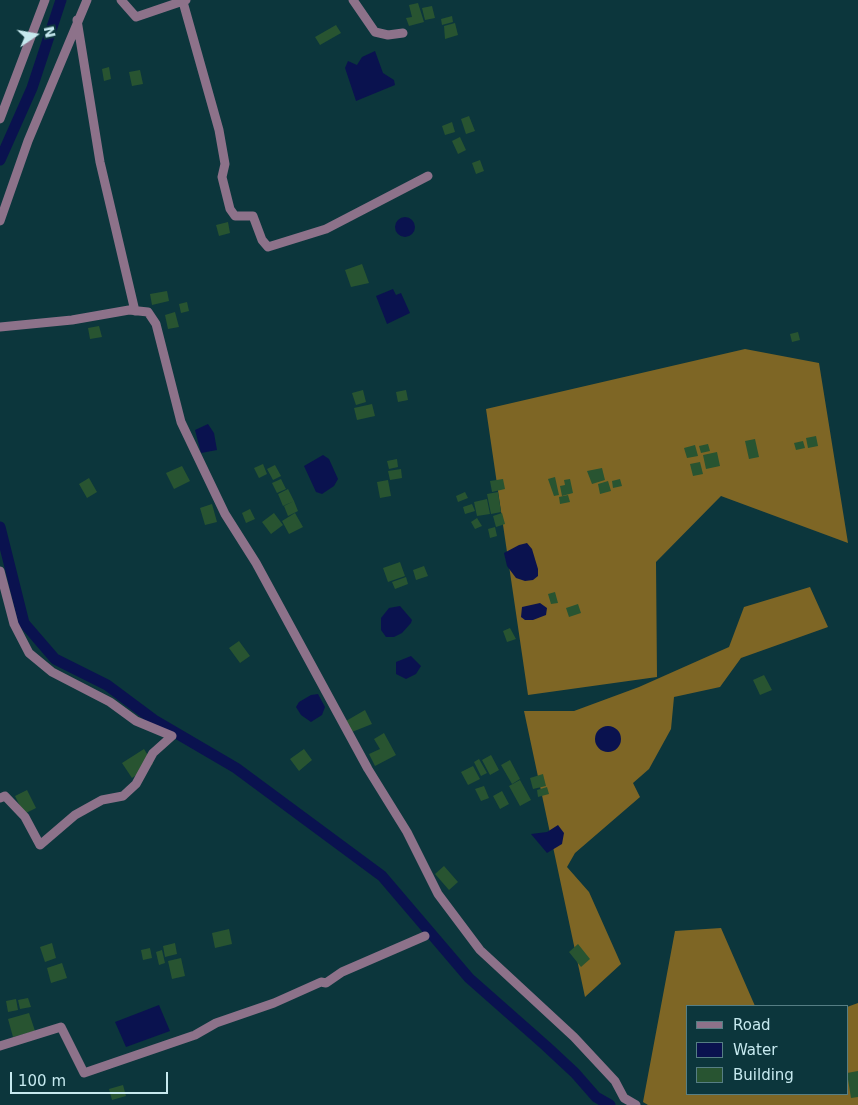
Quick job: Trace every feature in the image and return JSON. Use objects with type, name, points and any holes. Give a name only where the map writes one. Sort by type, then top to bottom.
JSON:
[{"type":"street","points":[[0,119],[45,0]]},
{"type":"street","points":[[0,221],[28,141],[77,20],[87,0]]},
{"type":"street","points":[[122,0],[136,16],[185,1],[219,130],[220,147],[225,164],[222,177],[230,209],[235,216],[253,216],[262,240],[268,247],[326,229],[428,176]]},
{"type":"street","points":[[353,0],[375,32],[388,35],[403,33]]},
{"type":"street","points":[[77,20],[100,162],[135,310]]},
{"type":"street","points":[[0,327],[72,320],[135,310],[148,312],[156,324],[181,422],[225,514],[296,632],[368,769],[407,832],[438,894],[480,950],[574,1037],[615,1081],[624,1098],[636,1105]]},
{"type":"street","points":[[0,571],[14,624],[29,653],[52,672],[110,702],[136,721],[172,736],[154,752],[136,784],[123,796],[102,800],[76,816],[40,845],[25,817],[5,796],[0,798]]},
{"type":"street","points":[[0,1046],[61,1027],[84,1073],[195,1035],[216,1023],[274,1003],[321,982],[326,983],[342,972],[424,936]]},
{"type":"shaded area","points":[[745,349],[819,363],[848,543],[721,496],[656,562],[657,677],[528,695],[486,409]]},
{"type":"shaded area","points":[[810,587],[828,627],[741,658],[720,687],[674,697],[671,729],[649,769],[633,783],[640,797],[575,853],[567,867],[589,892],[621,964],[585,997],[524,711],[574,711],[639,687],[729,647],[744,607]]},
{"type":"shaded area","points":[[721,928],[755,1005],[686,1005],[686,1095],[848,1095],[848,1007],[858,1003],[858,1105],[648,1105],[643,1102],[675,931]]},
{"type":"water","points":[[375,51],[383,73],[394,80],[395,85],[356,101],[345,68],[348,61],[357,65],[362,57]]},
{"type":"water","points":[[405,217],[412,220],[415,227],[412,234],[405,237],[398,234],[395,227],[398,220]]},
{"type":"water","points":[[393,289],[396,295],[401,293],[410,313],[387,324],[376,296]]},
{"type":"water","points":[[208,424],[214,433],[217,450],[201,453],[195,430]]},
{"type":"water","points":[[323,455],[329,459],[338,479],[334,486],[322,494],[316,492],[304,466]]},
{"type":"water","points":[[527,543],[532,549],[538,569],[538,576],[533,580],[525,581],[516,578],[507,566],[504,553]]},
{"type":"water","points":[[540,603],[547,608],[546,615],[533,620],[525,620],[521,617],[522,607]]},
{"type":"water","points":[[400,606],[412,620],[411,623],[402,633],[394,637],[386,637],[381,630],[381,618],[389,608]]},
{"type":"water","points":[[411,656],[421,666],[416,674],[406,679],[396,674],[396,662]]},
{"type":"water","points":[[318,694],[325,707],[322,715],[311,722],[301,715],[296,707],[299,702],[311,695]]},
{"type":"water","points":[[608,726],[617,730],[621,739],[617,748],[608,752],[599,748],[595,739],[599,730]]},
{"type":"water","points":[[558,825],[564,833],[562,844],[547,853],[531,834],[547,832]]},
{"type":"water","points":[[159,1005],[170,1031],[126,1047],[115,1022]]},
{"type":"building","points":[[418,3],[424,22],[409,26],[406,18],[412,17],[409,5]]},
{"type":"building","points":[[432,6],[435,18],[425,20],[422,8]]},
{"type":"building","points":[[452,16],[453,22],[442,25],[441,19]]},
{"type":"building","points":[[455,23],[458,35],[445,39],[444,26]]},
{"type":"building","points":[[336,25],[341,33],[320,45],[315,37]]},
{"type":"building","points":[[109,67],[111,79],[104,81],[102,69]]},
{"type":"building","points":[[140,70],[143,84],[132,86],[129,72]]},
{"type":"building","points":[[469,116],[475,131],[466,134],[461,119]]},
{"type":"building","points":[[452,122],[455,132],[445,135],[442,126]]},
{"type":"building","points":[[460,137],[466,150],[458,154],[452,141]]},
{"type":"building","points":[[480,160],[484,171],[476,174],[472,163]]},
{"type":"building","points":[[228,222],[230,233],[219,236],[216,225]]},
{"type":"building","points":[[362,264],[369,283],[351,287],[345,270]]},
{"type":"building","points":[[167,291],[169,301],[152,305],[150,294]]},
{"type":"building","points":[[187,302],[189,311],[181,313],[179,304]]},
{"type":"building","points":[[175,312],[179,327],[168,329],[165,315]]},
{"type":"building","points":[[99,326],[102,337],[90,339],[88,328]]},
{"type":"building","points":[[798,332],[800,340],[792,342],[790,334]]},
{"type":"building","points":[[363,390],[366,402],[356,405],[352,393]]},
{"type":"building","points":[[406,390],[408,400],[398,402],[396,392]]},
{"type":"building","points":[[372,404],[375,416],[357,420],[354,408]]},
{"type":"building","points":[[816,436],[818,446],[808,448],[806,438]]},
{"type":"building","points":[[755,439],[759,457],[749,459],[745,441]]},
{"type":"building","points":[[803,441],[805,448],[796,450],[794,443]]},
{"type":"building","points":[[708,444],[710,451],[701,453],[699,446]]},
{"type":"building","points":[[695,445],[698,456],[687,458],[684,448]]},
{"type":"building","points":[[717,452],[720,466],[706,469],[703,455]]},
{"type":"building","points":[[397,459],[398,467],[389,469],[387,461]]},
{"type":"building","points":[[700,462],[703,474],[693,476],[690,464]]},
{"type":"building","points":[[263,464],[267,474],[259,478],[254,468]]},
{"type":"building","points":[[275,465],[281,476],[273,480],[267,469]]},
{"type":"building","points":[[182,466],[190,481],[174,489],[166,473]]},
{"type":"building","points":[[602,468],[605,480],[592,484],[587,471]]},
{"type":"building","points":[[401,469],[402,478],[390,480],[388,471]]},
{"type":"building","points":[[555,477],[559,495],[554,496],[548,479]]},
{"type":"building","points":[[89,478],[97,492],[87,498],[79,484]]},
{"type":"building","points":[[281,479],[286,489],[277,493],[272,483]]},
{"type":"building","points":[[503,479],[505,489],[492,492],[490,481]]},
{"type":"building","points":[[570,479],[573,493],[562,496],[560,486],[565,485],[564,480]]},
{"type":"building","points":[[620,479],[622,486],[613,488],[612,481]]},
{"type":"building","points":[[388,480],[391,496],[380,498],[377,482]]},
{"type":"building","points":[[608,481],[611,491],[600,494],[598,484]]},
{"type":"building","points":[[288,489],[294,501],[283,506],[278,494]]},
{"type":"building","points":[[465,492],[468,498],[458,502],[456,496]]},
{"type":"building","points":[[498,492],[501,512],[491,514],[487,494]]},
{"type":"building","points":[[568,495],[570,502],[560,504],[559,497]]},
{"type":"building","points":[[487,499],[490,514],[477,516],[474,502]]},
{"type":"building","points":[[294,501],[298,511],[288,516],[284,506]]},
{"type":"building","points":[[212,504],[217,522],[205,525],[200,508]]},
{"type":"building","points":[[472,504],[475,511],[465,514],[463,507]]},
{"type":"building","points":[[250,509],[255,519],[246,523],[242,513]]},
{"type":"building","points":[[274,513],[283,525],[271,534],[262,522]]},
{"type":"building","points":[[295,513],[303,527],[289,534],[282,521]]},
{"type":"building","points":[[502,513],[505,524],[496,527],[493,516]]},
{"type":"building","points":[[477,518],[482,526],[475,529],[471,522]]},
{"type":"building","points":[[495,527],[497,536],[490,538],[488,529]]},
{"type":"building","points":[[400,562],[405,576],[388,582],[383,568]]},
{"type":"building","points":[[424,566],[428,576],[416,580],[413,570]]},
{"type":"building","points":[[406,577],[408,584],[395,589],[392,582]]},
{"type":"building","points":[[555,592],[558,603],[551,604],[548,594]]},
{"type":"building","points":[[578,604],[581,613],[569,617],[566,608]]},
{"type":"building","points":[[510,628],[516,639],[507,642],[503,631]]},
{"type":"building","points":[[239,641],[250,656],[240,663],[229,648]]},
{"type":"building","points":[[764,675],[772,690],[760,695],[753,680]]},
{"type":"building","points":[[365,710],[372,724],[352,732],[346,721]]},
{"type":"building","points":[[384,733],[396,755],[375,766],[369,754],[380,749],[374,739]]},
{"type":"building","points":[[144,749],[153,764],[132,778],[122,763]]},
{"type":"building","points":[[304,749],[312,760],[299,771],[290,759]]},
{"type":"building","points":[[491,755],[499,770],[490,775],[482,760]]},
{"type":"building","points":[[479,759],[487,773],[481,776],[474,762]]},
{"type":"building","points":[[510,760],[520,779],[512,784],[501,765]]},
{"type":"building","points":[[473,766],[480,779],[468,785],[461,772]]},
{"type":"building","points":[[543,774],[546,786],[533,789],[530,778]]},
{"type":"building","points":[[520,780],[531,800],[520,806],[509,786]]},
{"type":"building","points":[[484,786],[489,798],[481,801],[475,789]]},
{"type":"building","points":[[547,787],[549,794],[538,797],[537,790]]},
{"type":"building","points":[[27,790],[36,808],[24,814],[15,796]]},
{"type":"building","points":[[502,791],[509,804],[500,809],[493,796]]},
{"type":"building","points":[[444,866],[458,882],[449,890],[435,874]]},
{"type":"building","points":[[229,929],[232,944],[215,948],[212,933]]},
{"type":"building","points":[[52,943],[56,958],[45,962],[40,947]]},
{"type":"building","points":[[175,943],[177,954],[165,957],[163,946]]},
{"type":"building","points":[[578,944],[590,959],[581,967],[569,952]]},
{"type":"building","points":[[150,948],[152,958],[143,960],[141,950]]},
{"type":"building","points":[[162,950],[165,963],[159,965],[156,952]]},
{"type":"building","points":[[181,958],[185,976],[172,979],[168,961]]},
{"type":"building","points":[[62,963],[67,978],[51,983],[47,968]]},
{"type":"building","points":[[28,998],[31,1007],[20,1009],[18,1000]]},
{"type":"building","points":[[16,999],[18,1010],[8,1012],[6,1001]]},
{"type":"building","points":[[29,1013],[35,1031],[13,1037],[8,1019]]},
{"type":"building","points":[[858,1071],[858,1097],[851,1098],[848,1073]]},
{"type":"building","points":[[123,1085],[126,1096],[112,1100],[109,1089]]},
{"type":"waterway","points":[[0,160],[32,88],[61,0]]},
{"type":"waterway","points":[[0,527],[24,623],[55,659],[107,685],[154,720],[236,768],[382,876],[469,978],[575,1073],[596,1097],[610,1105]]}]
